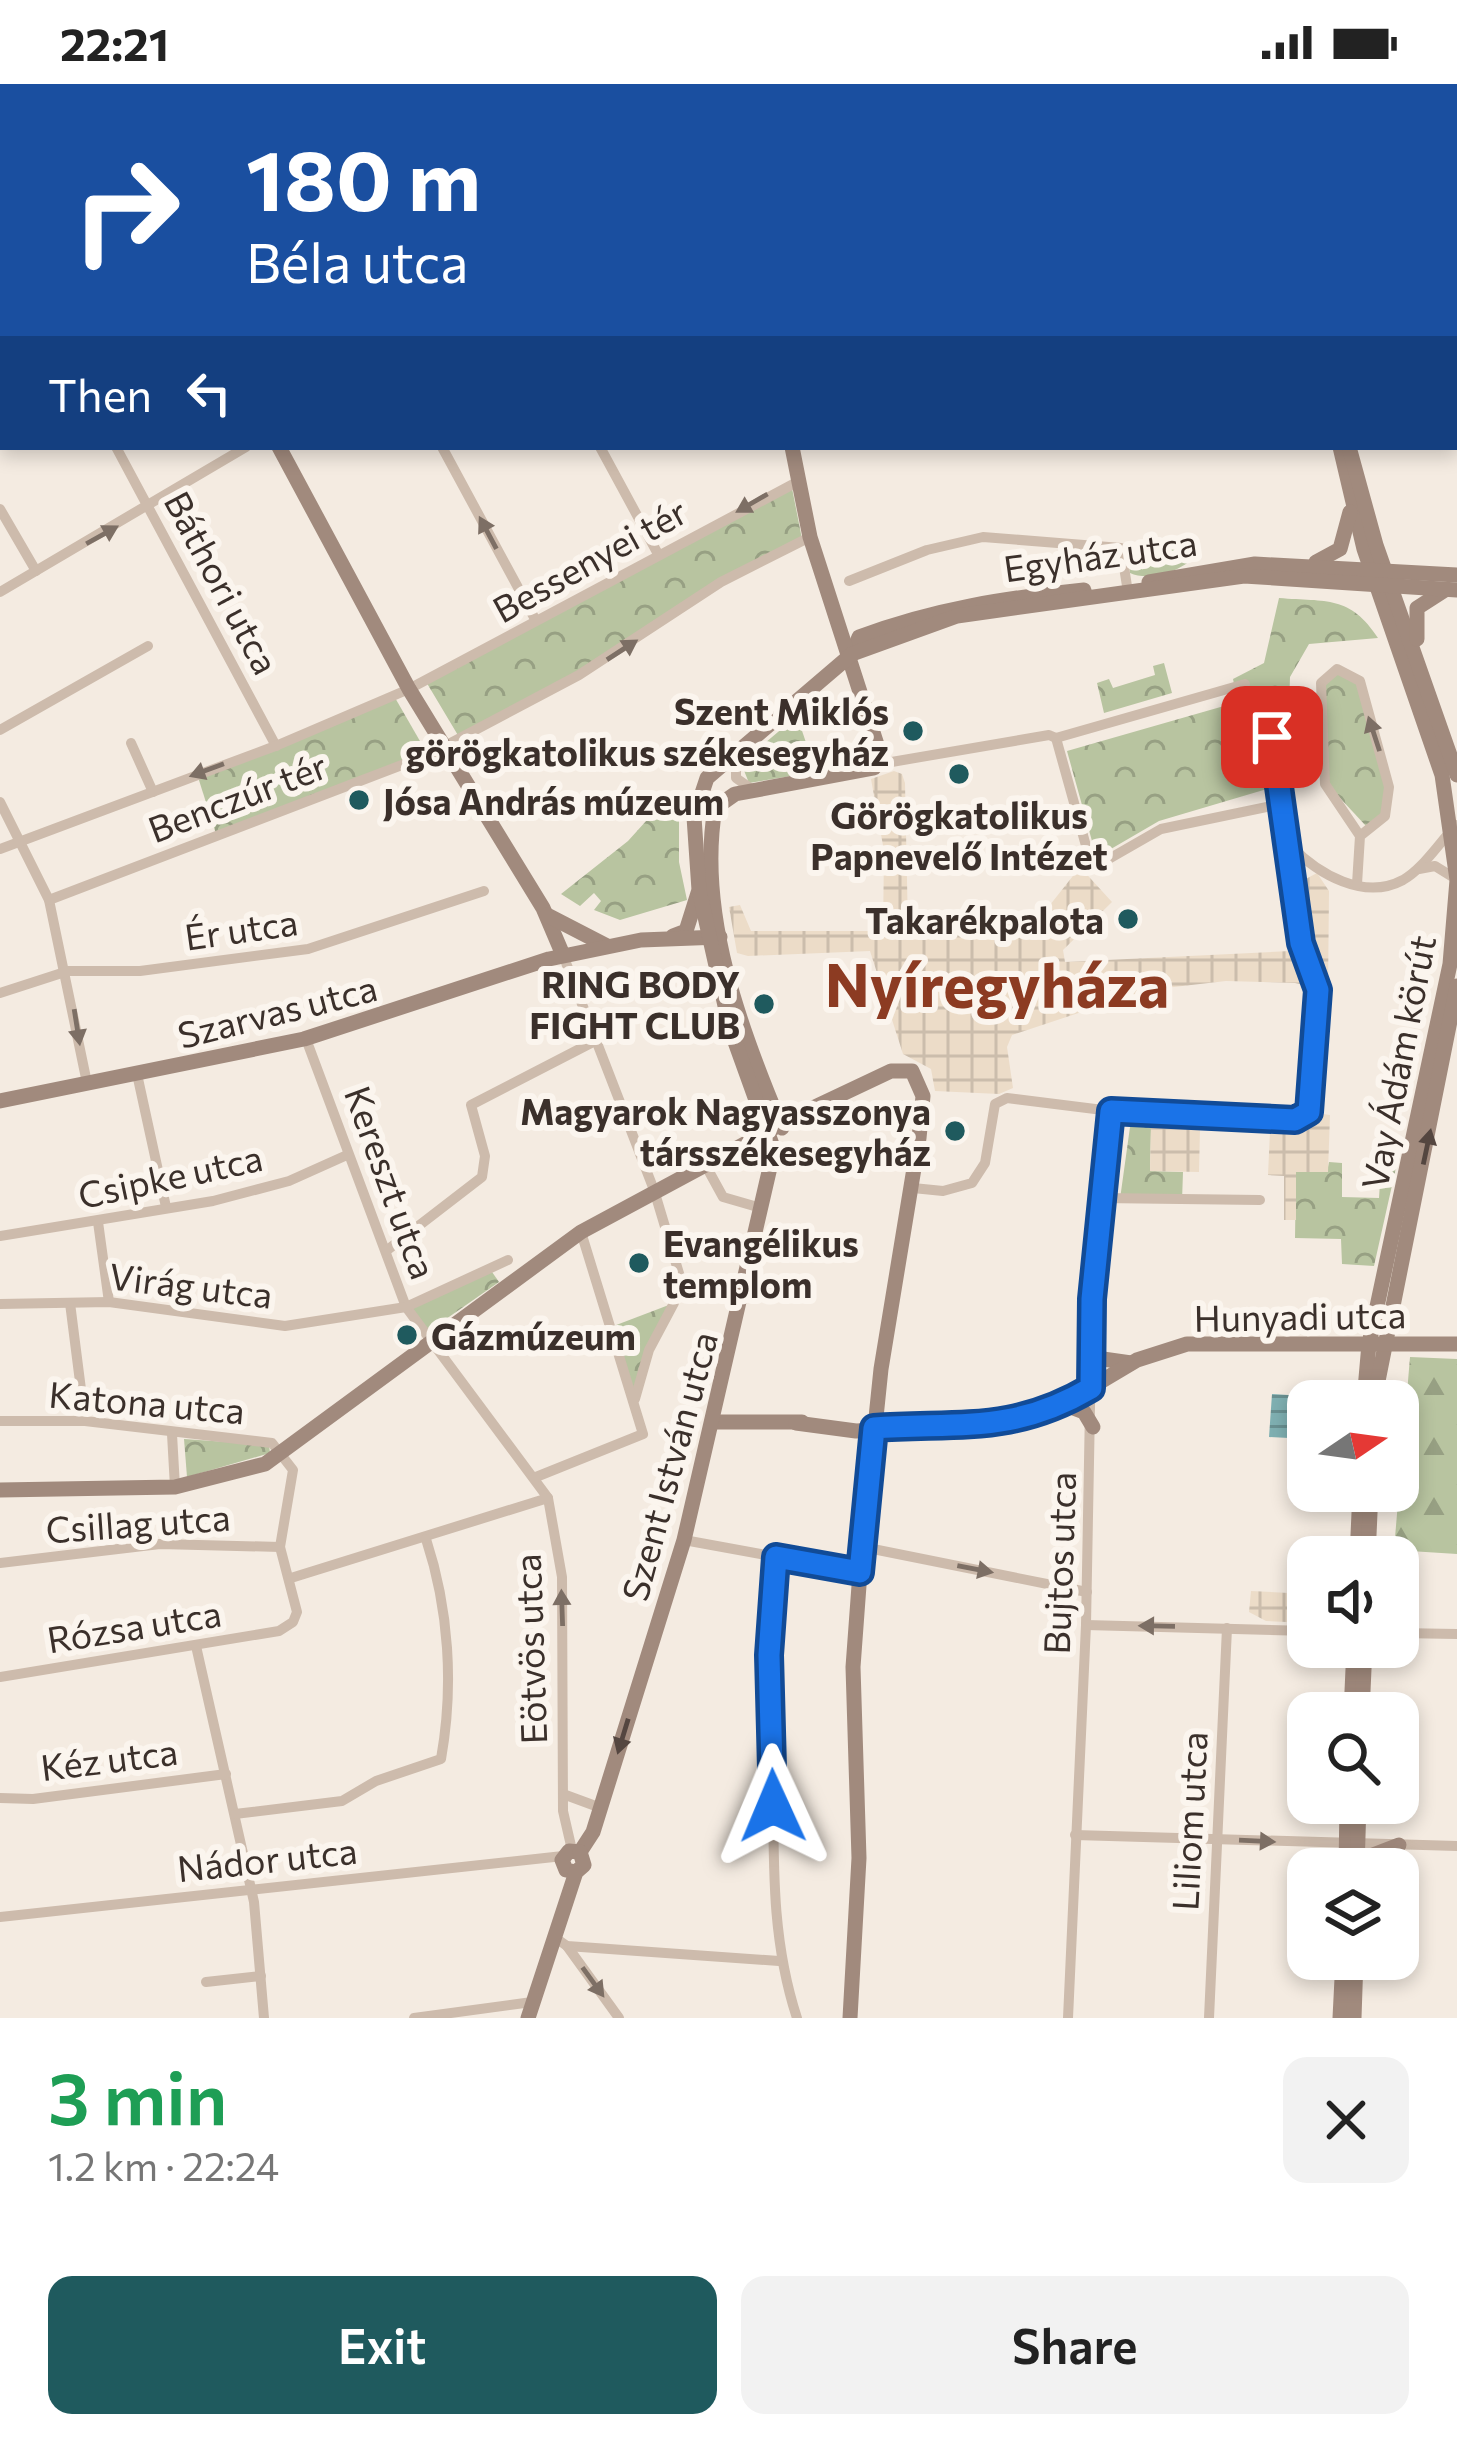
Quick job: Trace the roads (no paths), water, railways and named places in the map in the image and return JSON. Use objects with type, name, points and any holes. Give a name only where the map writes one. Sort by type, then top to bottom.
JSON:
[{"type":"street","name":"Báthori utca","points":[[118,450],[276,746]]},
{"type":"street","points":[[0,592],[241,450]]},
{"type":"street","points":[[281,450],[409,689],[548,915],[654,1190],[681,1280]]},
{"type":"street","points":[[444,450],[535,619]]},
{"type":"street","points":[[602,450],[658,554]]},
{"type":"street","points":[[793,450],[810,537],[852,654],[881,749],[880,764]]},
{"type":"street","points":[[1341,450],[1382,579],[1454,584]]},
{"type":"street","points":[[1301,564],[1327,559],[1340,549],[1358,504],[1349,450]]},
{"type":"street","points":[[1358,504],[1369,496],[1361,450]]},
{"type":"street","name":"Bessenyei tér","points":[[409,689],[520,634],[535,619],[799,481]]},
{"type":"street","points":[[0,509],[36,572]]},
{"type":"street","points":[[446,746],[592,668],[721,582],[810,537]]},
{"type":"street","points":[[849,581],[927,550],[983,538],[1120,548],[1127,586]]},
{"type":"street","name":"Egyház utca","points":[[852,654],[859,637],[954,606],[1127,586],[1230,566],[1301,564],[1382,579]]},
{"type":"street","name":"Egyház utca","points":[[717,938],[699,890],[693,840],[696,804],[706,778],[852,654],[958,616],[1215,579],[1271,575],[1382,579]]},
{"type":"street","name":"Vay Ádám körút","points":[[1377,1343],[1447,1035],[1454,988],[1456,880],[1456,822],[1435,708],[1382,579]]},
{"type":"street","name":"Vay Ádám körút","points":[[1382,579],[1450,775]]},
{"type":"street","points":[[1435,708],[1414,614],[1432,594],[1454,584]]},
{"type":"street","points":[[0,730],[148,646]]},
{"type":"street","points":[[1357,884],[1360,836],[1325,784],[1321,683],[1337,669],[1360,680],[1390,787],[1384,816],[1360,836]]},
{"type":"street","points":[[1056,738],[1245,684]]},
{"type":"street","name":"Benczúr tér","points":[[0,849],[276,746],[409,689]]},
{"type":"street","points":[[913,1188],[943,1191],[971,1183],[985,1163],[995,1104],[1007,1097],[1111,1111],[1295,1120],[1309,1112],[1318,990],[1301,943],[1267,703]]},
{"type":"street","points":[[776,1131],[717,938],[710,869],[715,808],[723,798],[1049,734],[1056,738],[1088,853],[1100,864],[1111,862],[1149,833],[1281,805]]},
{"type":"street","points":[[130,743],[153,792]]},
{"type":"street","name":"Benczúr tér","points":[[49,900],[446,746]]},
{"type":"street","points":[[736,749],[736,778],[754,790]]},
{"type":"street","points":[[0,802],[49,900],[68,971],[87,1083]]},
{"type":"street","points":[[1416,870],[1456,822]]},
{"type":"street","points":[[1291,847],[1339,882],[1382,886],[1435,866],[1456,880]]},
{"type":"street","points":[[1294,880],[1298,872],[1314,866]]},
{"type":"street","points":[[670,937],[686,931],[699,890]]},
{"type":"street","name":"Ér utca","points":[[0,993],[68,971],[225,963],[308,949],[484,891]]},
{"type":"street","points":[[548,915],[607,946]]},
{"type":"street","name":"Szarvas utca","points":[[0,1101],[306,1039],[563,956],[670,937],[717,938]]},
{"type":"street","name":"Vay Ádám körút","points":[[1377,1343],[1454,988]]},
{"type":"street","points":[[1447,1035],[1457,1019]]},
{"type":"street","name":"Kereszt utca","points":[[306,1039],[406,1307],[431,1340]]},
{"type":"street","points":[[386,1251],[482,1177],[485,1156],[471,1105],[595,1041]]},
{"type":"street","points":[[0,1490],[175,1487],[230,1478],[283,1456],[580,1232],[891,1072],[912,1071],[922,1096],[913,1188],[874,1428],[853,1667],[859,1858],[850,2018]]},
{"type":"street","points":[[137,1074],[166,1207]]},
{"type":"street","name":"Bujtos utca","points":[[1068,2018],[1088,1592],[1091,1346],[1111,1111]]},
{"type":"street","name":"Szent István utca","points":[[530,2010],[562,1942],[570,1860],[601,1808],[684,1540],[715,1422],[776,1131]]},
{"type":"street","name":"Csipke utca","points":[[0,1236],[98,1222],[289,1181],[347,1155]]},
{"type":"street","points":[[706,1166],[723,1197],[761,1208]]},
{"type":"street","points":[[1101,1198],[1260,1200]]},
{"type":"street","points":[[98,1222],[109,1302]]},
{"type":"street","points":[[536,1477],[644,1434],[580,1232]]},
{"type":"street","name":"Virág utca","points":[[0,1304],[109,1302],[285,1326],[406,1307],[508,1260]]},
{"type":"street","points":[[70,1303],[85,1421]]},
{"type":"street","points":[[634,1402],[649,1350],[674,1303]]},
{"type":"street","name":"Eötvös utca","points":[[431,1340],[548,1498],[562,1576],[562,1794],[570,1860]]},
{"type":"street","name":"Hunyadi utca","points":[[715,1422],[796,1424],[812,1429],[984,1427],[1063,1404],[1131,1363],[1168,1348],[1212,1342],[1457,1344]]},
{"type":"street","points":[[1369,1380],[1377,1343]]},
{"type":"street","points":[[1375,1380],[1377,1343]]},
{"type":"street","points":[[1091,1346],[1103,1359],[1131,1363]]},
{"type":"street","points":[[1063,1404],[1084,1412],[1093,1427]]},
{"type":"street","name":"Katona utca","points":[[0,1421],[85,1421],[272,1443],[283,1456]]},
{"type":"street","points":[[172,1434],[175,1487]]},
{"type":"street","points":[[283,1456],[292,1470],[280,1547],[291,1578],[548,1498]]},
{"type":"street","points":[[235,1814],[342,1801],[376,1781],[441,1759],[447,1652],[442,1586],[426,1539]]},
{"type":"street","points":[[684,1540],[860,1572]]},
{"type":"street","name":"Csillag utca","points":[[0,1563],[160,1544],[280,1547]]},
{"type":"street","points":[[863,1547],[1088,1592]]},
{"type":"street","points":[[776,1557],[769,1655],[779,1960],[797,2018]]},
{"type":"street","name":"Rózsa utca","points":[[0,1677],[279,1630],[297,1612],[291,1578]]},
{"type":"street","points":[[1086,1625],[1287,1630]]},
{"type":"street","name":"Liliom utca","points":[[1210,2018],[1227,1628]]},
{"type":"street","points":[[1419,1633],[1457,1634]]},
{"type":"street","points":[[196,1646],[251,1890],[264,2018]]},
{"type":"street","name":"Kéz utca","points":[[0,1798],[226,1774]]},
{"type":"street","points":[[562,1794],[601,1808]]},
{"type":"street","points":[[1350,1824],[1354,1848]]},
{"type":"street","points":[[1350,1848],[1355,1824]]},
{"type":"street","points":[[1075,1835],[1457,1846]]},
{"type":"street","points":[[1392,1848],[1400,1845]]},
{"type":"street","name":"Nádor utca","points":[[0,1917],[570,1860]]},
{"type":"street","points":[[562,1942],[779,1960]]},
{"type":"street","points":[[562,1942],[619,2018]]},
{"type":"street","points":[[206,1982],[261,1976]]},
{"type":"street","points":[[1340,2018],[1341,1980]]},
{"type":"street","points":[[1354,2018],[1355,1980]]},
{"type":"street","points":[[414,2018],[530,2010]]},
{"type":"water","points":[[1272,1394],[1287,1395],[1287,1438],[1269,1437]]},
{"type":"place","name":"Szent Miklós görögkatolikus székesegyház","points":[[913,731]]},
{"type":"place","name":"Görögkatolikus Papnevelő Intézet","points":[[959,774]]},
{"type":"place","name":"Jósa András múzeum","points":[[359,800]]},
{"type":"place","name":"Takarékpalota","points":[[1128,919]]},
{"type":"place","name":"RING BODY FIGHT CLUB","points":[[764,1004]]},
{"type":"place","name":"Magyarok Nagyasszonya társszékesegyház","points":[[955,1131]]},
{"type":"place","name":"Evangélikus templom","points":[[639,1263]]},
{"type":"place","name":"Gázmúzeum","points":[[407,1335]]},
{"type":"district","name":"Nyíregyháza","points":[[997,982]]}]
